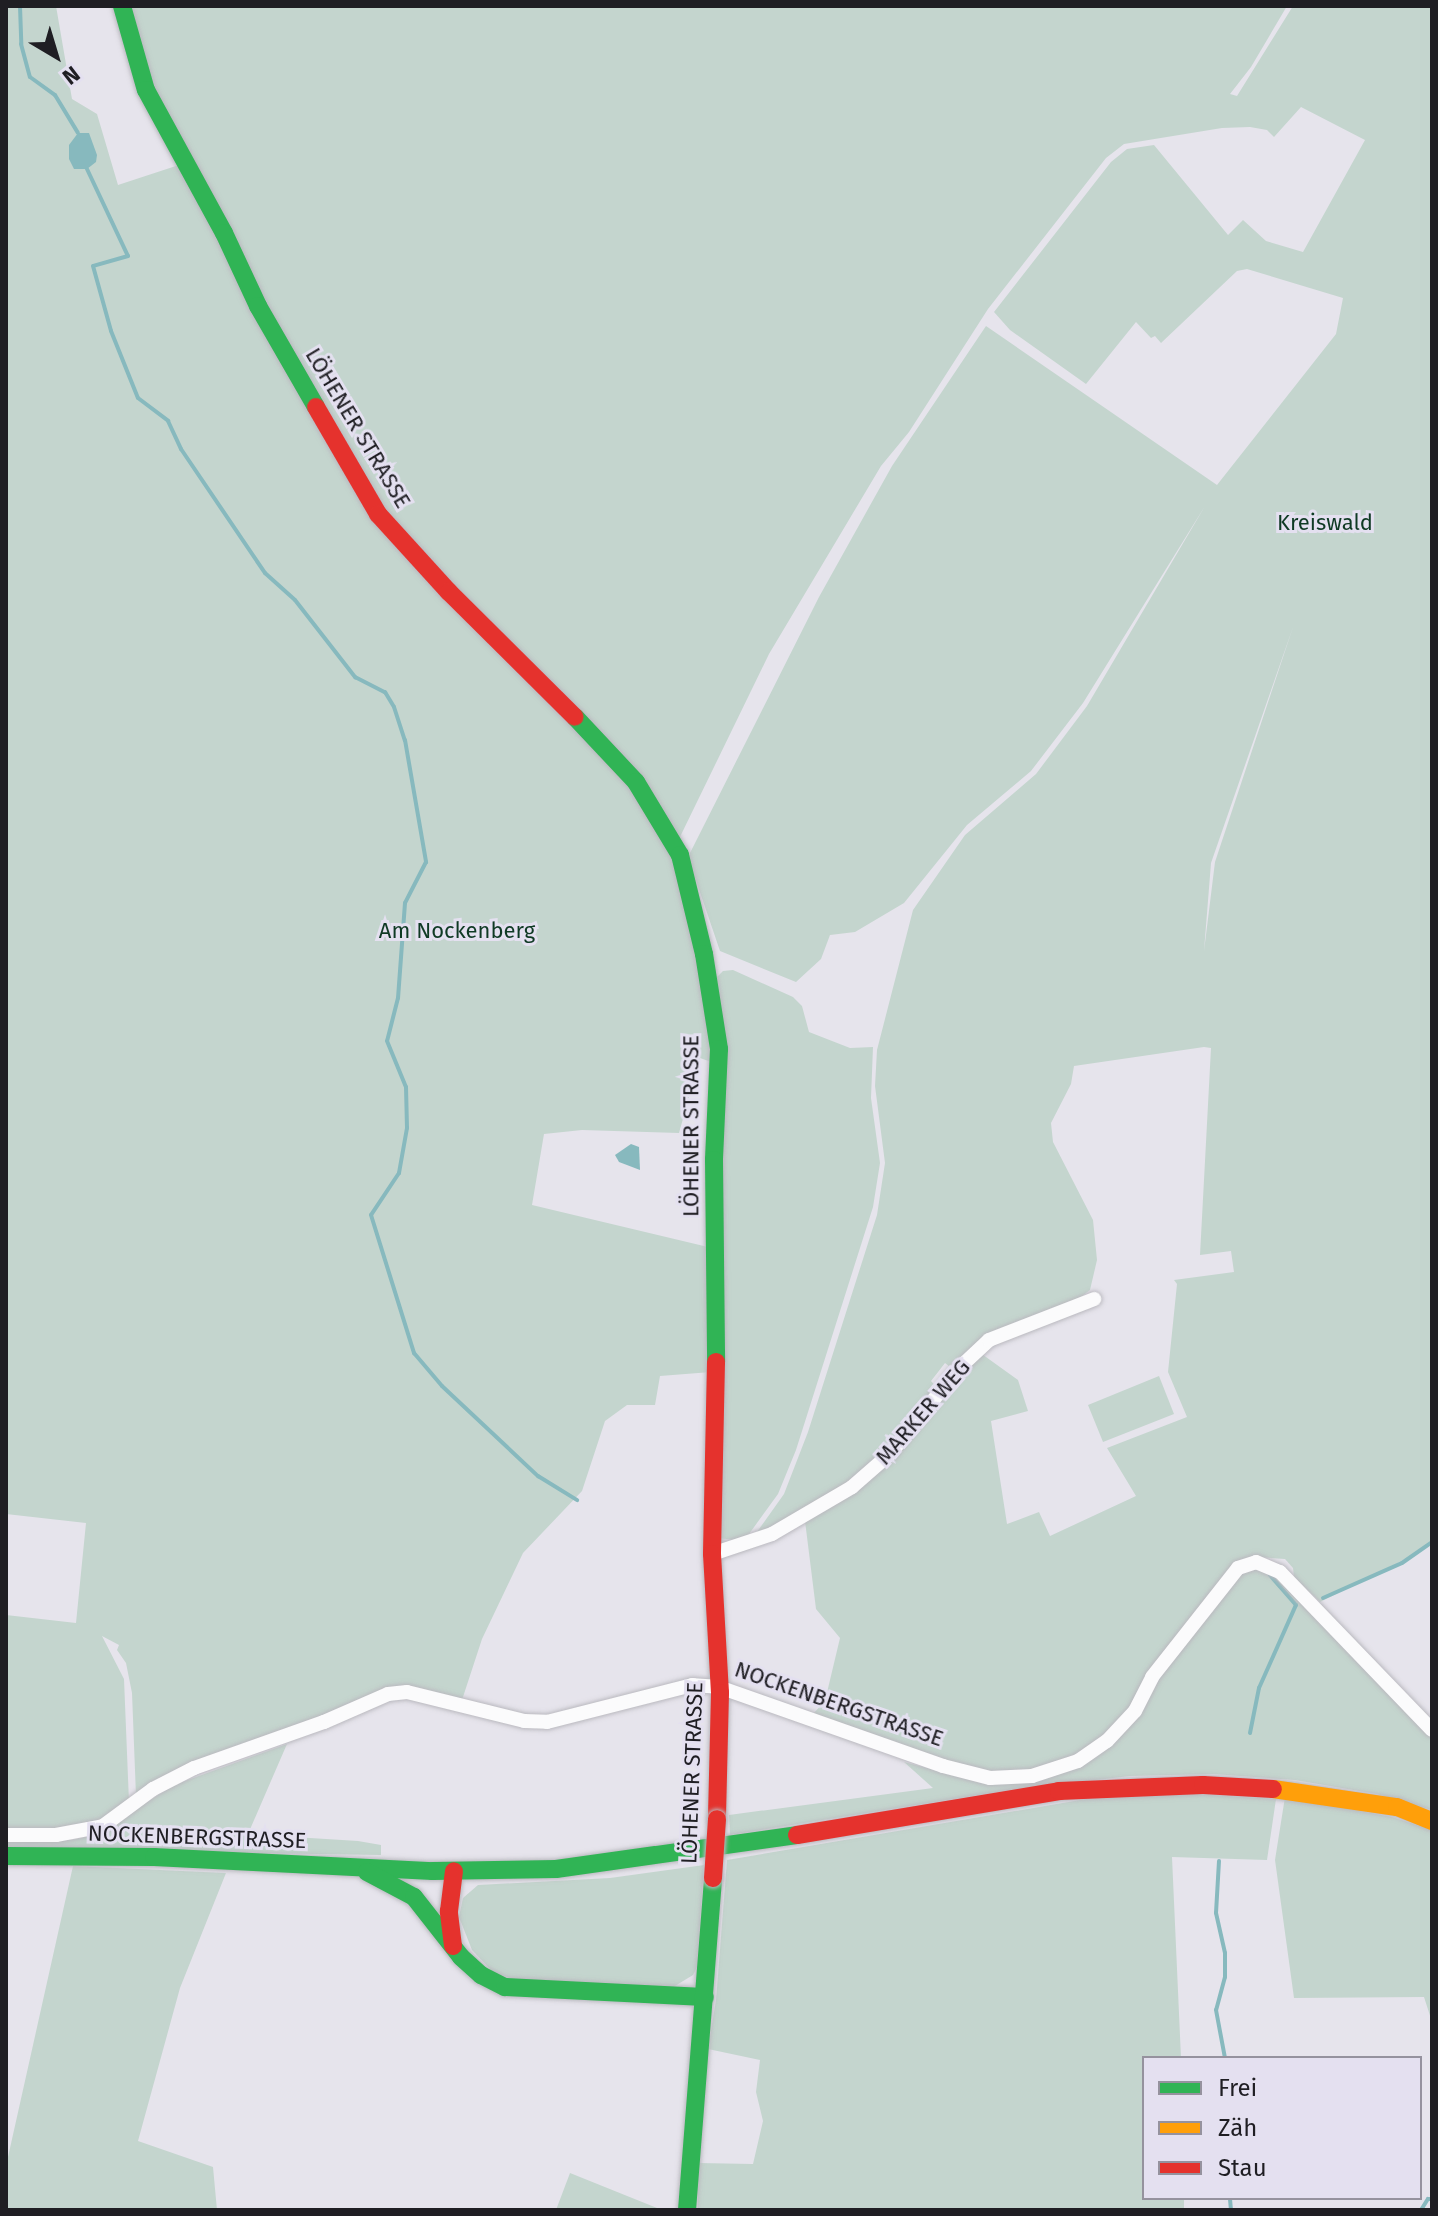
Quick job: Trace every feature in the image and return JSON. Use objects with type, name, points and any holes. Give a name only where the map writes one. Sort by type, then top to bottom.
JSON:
[{"type":"street","name":"LÖHENER STRASSE","points":[[122,6],[128,37],[146,90],[224,233],[258,306],[378,514],[449,592],[546,686],[636,782],[680,855],[704,954],[719,1049],[714,1160],[717,1286],[712,1554],[719,1687],[717,1819],[687,2210]]},
{"type":"street","name":"MARKER WEG","points":[[712,1554],[772,1534],[852,1487],[891,1453],[958,1369],[989,1340],[1094,1299]]},
{"type":"street","name":"NOCKENBERGSTRASSE","points":[[6,1835],[56,1835],[103,1826],[173,1777],[324,1722],[388,1694],[421,1693],[524,1721],[547,1722],[692,1685],[719,1687],[943,1766],[990,1778],[1032,1776],[1078,1761],[1107,1741],[1135,1711],[1152,1677],[1238,1568],[1256,1562],[1273,1567],[1287,1579],[1432,1730]]},
{"type":"street","name":"NOCKENBERGSTRASSE","points":[[6,1856],[154,1857],[433,1871],[608,1865],[1059,1791],[1132,1786],[1203,1785],[1294,1790],[1397,1807],[1432,1821]]},
{"type":"street","points":[[356,1867],[402,1888],[430,1914],[438,1932],[471,1967],[505,1987],[535,1991],[705,1997]]},
{"type":"street","points":[[430,1914],[433,1871]]},
{"type":"street","points":[[453,1946],[449,1911],[454,1871]]},
{"type":"green space","name":"Am Nockenberg","points":[[6,6],[56,6],[72,99],[97,114],[118,185],[182,164],[356,490],[625,779],[675,858],[717,1064],[700,1058],[679,1133],[582,1130],[544,1134],[532,1205],[708,1247],[711,1372],[660,1376],[655,1405],[627,1405],[605,1421],[582,1491],[523,1553],[482,1639],[462,1700],[408,1687],[136,1796],[132,1693],[126,1663],[117,1650],[119,1645],[102,1636],[124,1679],[129,1802],[99,1822],[74,1829],[6,1831],[6,1615],[76,1623],[86,1523],[6,1514]]},
{"type":"green space","name":"Kreiswald","points":[[128,6],[1287,6],[1251,67],[1230,94],[1237,96],[1293,6],[1432,6],[1432,1540],[1415,1554],[1320,1602],[1294,1577],[1293,1568],[1285,1559],[1256,1557],[1238,1564],[1226,1573],[1149,1675],[1130,1712],[1105,1738],[1074,1755],[1031,1772],[990,1774],[944,1763],[811,1716],[825,1701],[840,1638],[816,1609],[805,1521],[882,1467],[979,1352],[1018,1380],[1028,1411],[991,1421],[1007,1524],[1039,1512],[1050,1536],[1136,1496],[1107,1448],[1187,1417],[1168,1372],[1177,1284],[1174,1280],[1234,1272],[1231,1251],[1200,1255],[1211,1048],[1204,1047],[1074,1066],[1071,1084],[1051,1123],[1053,1142],[1093,1220],[1097,1260],[1090,1290],[1069,1306],[990,1335],[954,1370],[945,1363],[931,1381],[939,1390],[869,1470],[803,1515],[752,1539],[784,1494],[808,1432],[877,1215],[885,1163],[875,1086],[877,1050],[913,910],[965,835],[1036,774],[1087,706],[1205,506],[1083,703],[1031,771],[967,825],[904,903],[855,932],[830,935],[821,959],[796,982],[720,951],[688,857],[819,597],[892,466],[986,326],[1217,485],[1336,334],[1343,298],[1247,269],[1237,271],[1161,343],[1155,336],[1151,338],[1136,322],[1086,384],[1010,330],[994,312],[1111,162],[1127,149],[1154,145],[1228,235],[1243,220],[1266,241],[1303,252],[1365,140],[1301,107],[1274,137],[1267,130],[1250,127],[1222,128],[1124,144],[1106,158],[988,309],[909,432],[881,466],[769,654],[678,841],[639,779],[613,749],[380,510],[262,303],[212,194],[150,88]],"holes":[[[1293,627],[1215,862],[1204,951],[1211,863]]]},
{"type":"green space","points":[[733,970],[793,997],[802,1006],[809,1032],[850,1048],[873,1047],[871,1098],[880,1163],[873,1207],[796,1450],[778,1494],[744,1541],[718,1538],[714,980],[723,971]]},
{"type":"green space","points":[[1159,1376],[1174,1414],[1103,1442],[1088,1405]]},
{"type":"green space","points":[[1252,1567],[1276,1574],[1432,1735],[1432,1810],[1377,1794],[1295,1780],[1213,1774],[1130,1776],[1009,1790],[730,1835],[729,1815],[933,1788],[904,1762],[988,1784],[1104,1751],[1136,1719],[1156,1680],[1237,1576]]},
{"type":"green space","points":[[287,1744],[248,1834],[358,1841],[381,1845],[381,1855],[6,1849],[6,1841],[72,1840],[95,1835],[174,1785]]},
{"type":"green space","points":[[1195,1794],[1276,1799],[1267,1860],[1172,1857],[1181,2056],[1142,2056],[1142,2200],[1184,2200],[1184,2210],[698,2210],[698,2163],[753,2164],[763,2121],[756,2092],[760,2060],[708,2049],[716,2000],[727,1860],[1086,1799]]},
{"type":"green space","points":[[1285,1797],[1392,1817],[1432,1830],[1432,2022],[1424,1997],[1294,1998],[1275,1860]]},
{"type":"green space","points":[[704,1865],[697,1967],[693,1975],[670,1989],[518,1981],[493,1972],[472,1950],[459,1917],[463,1898],[478,1885],[610,1878]]},
{"type":"green space","points":[[73,1866],[226,1873],[180,1988],[138,2141],[213,2167],[217,2210],[6,2210],[6,2166]]},
{"type":"green space","points":[[570,2173],[662,2210],[556,2210]]},
{"type":"water","points":[[78,133],[89,133],[97,155],[96,162],[87,169],[74,169],[69,159],[69,145]]},
{"type":"water","points":[[631,1144],[639,1147],[640,1170],[619,1162],[615,1155]]},
{"type":"waterway","points":[[20,6],[21,44],[30,77],[55,95],[78,133]]},
{"type":"waterway","points":[[87,169],[128,256],[93,266],[111,331],[138,398],[168,421],[181,449],[265,573],[295,600],[355,677],[385,692],[394,707],[405,740],[426,862],[405,903],[398,998],[387,1041],[406,1087],[407,1128],[399,1173],[371,1215],[414,1353],[442,1386],[538,1476],[577,1500]]},
{"type":"waterway","points":[[1323,1598],[1402,1563],[1432,1542]]},
{"type":"waterway","points":[[1250,1733],[1259,1688],[1296,1605],[1270,1575]]},
{"type":"waterway","points":[[1219,1861],[1216,1913],[1225,1953],[1225,1977],[1216,2010],[1225,2056]]},
{"type":"waterway","points":[[1421,2210],[1428,2199],[1432,2199]]},
{"type":"waterway","points":[[1230,2200],[1231,2210]]},
{"type":"traffic: fast","points":[[122,6],[146,90],[224,233],[258,306],[316,407]]},
{"type":"traffic: fast","points":[[575,717],[636,782],[680,855],[704,954],[719,1049],[714,1160],[716,1362]]},
{"type":"traffic: fast","points":[[6,1856],[154,1857],[433,1871],[556,1869],[797,1835]]},
{"type":"traffic: fast","points":[[367,1872],[414,1897],[461,1957],[481,1975],[505,1987],[705,1997]]},
{"type":"traffic: fast","points":[[687,2210],[713,1878]]},
{"type":"traffic: slow","points":[[1273,1789],[1397,1807],[1432,1821]]},
{"type":"traffic: jam","points":[[316,407],[378,514],[449,592],[575,717]]},
{"type":"traffic: jam","points":[[716,1362],[712,1554],[720,1693],[717,1819]]},
{"type":"traffic: jam","points":[[797,1835],[1059,1791],[1203,1785],[1273,1789]]},
{"type":"traffic: jam","points":[[713,1878],[717,1819]]},
{"type":"traffic: jam","points":[[453,1946],[449,1911],[454,1871]]}]
